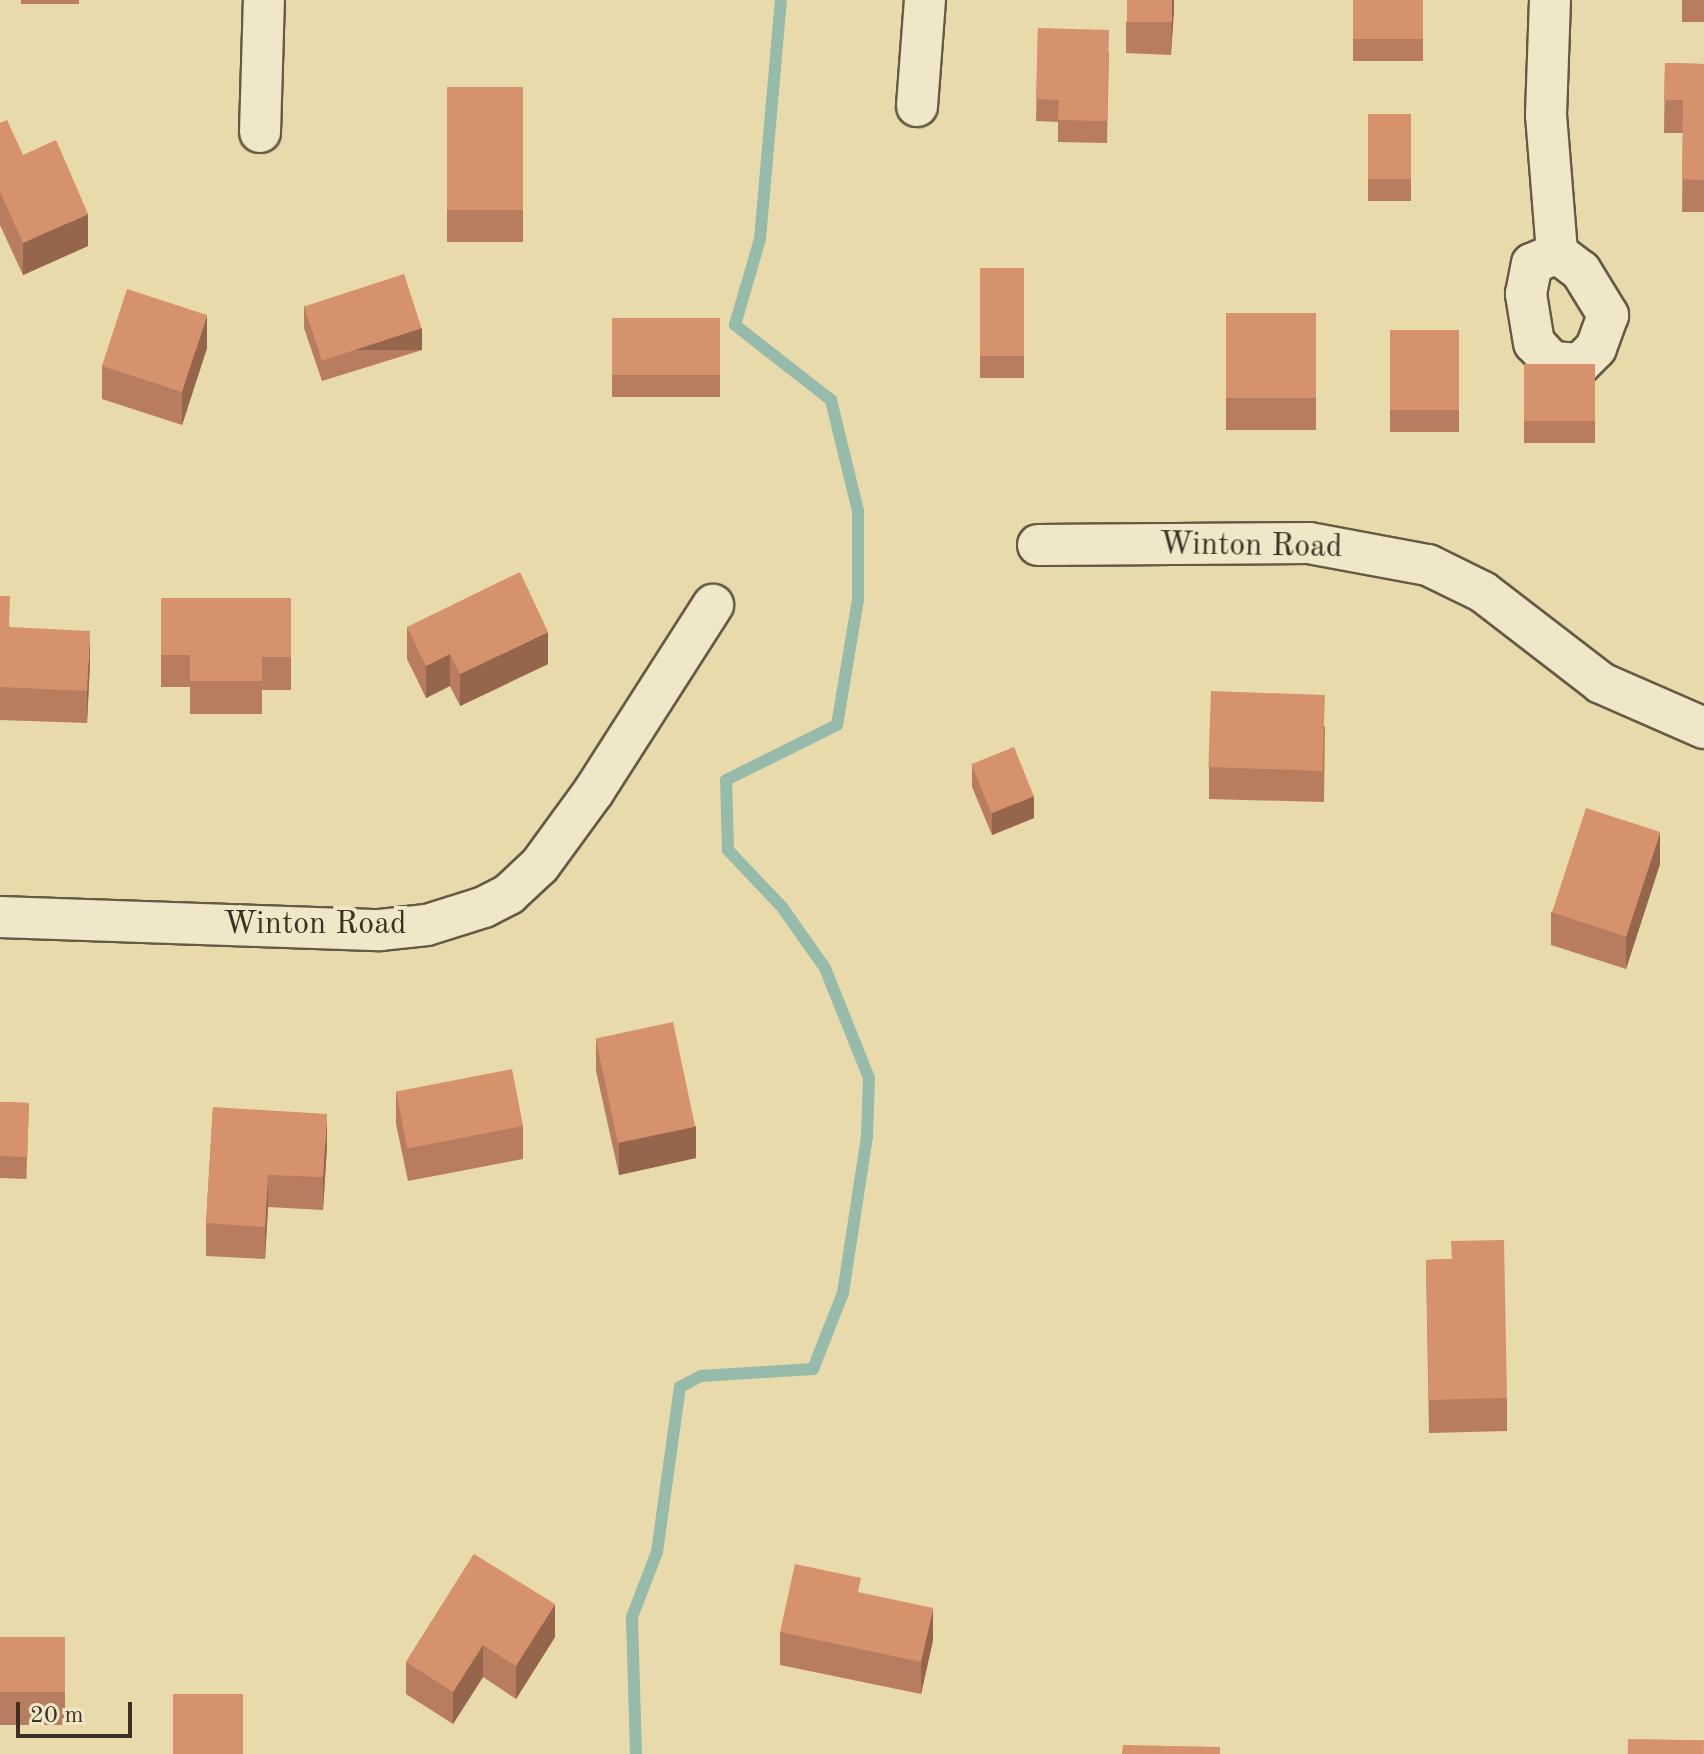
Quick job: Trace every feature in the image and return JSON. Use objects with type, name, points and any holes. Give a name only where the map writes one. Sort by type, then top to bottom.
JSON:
[{"type":"street","points":[[260,132],[264,0]]},
{"type":"street","points":[[917,106],[925,0]]},
{"type":"street","points":[[1550,0],[1546,115],[1557,253]]},
{"type":"street","name":"Winton Road","points":[[1038,545],[1309,543],[1428,565],[1483,592],[1601,683],[1704,728]]},
{"type":"street","name":"Winton Road","points":[[0,917],[380,930],[440,923],[484,907],[509,894],[540,865],[594,791],[713,605]]},
{"type":"building","points":[[1127,0],[1172,0],[1172,22],[1127,22]]},
{"type":"building","points":[[1353,0],[1423,0],[1423,39],[1353,39]]},
{"type":"building","points":[[1038,28],[1109,30],[1107,121],[1058,120],[1059,100],[1036,99]]},
{"type":"building","points":[[1665,63],[1704,64],[1704,180],[1682,179],[1683,100],[1664,100]]},
{"type":"building","points":[[447,87],[523,87],[523,210],[447,210]]},
{"type":"building","points":[[1368,114],[1411,114],[1411,179],[1368,179]]},
{"type":"building","points":[[7,120],[23,155],[56,140],[88,214],[23,243],[0,192],[0,123]]},
{"type":"building","points":[[980,268],[1024,268],[1024,356],[980,356]]},
{"type":"building","points":[[404,274],[422,328],[322,361],[304,306]]},
{"type":"building","points":[[127,289],[207,315],[182,392],[102,366]]},
{"type":"building","points":[[1226,313],[1316,313],[1316,398],[1226,398]]},
{"type":"building","points":[[612,318],[720,318],[720,375],[612,375]]},
{"type":"building","points":[[1390,330],[1459,330],[1459,410],[1390,410]]},
{"type":"building","points":[[1524,364],[1595,364],[1595,421],[1524,421]]},
{"type":"building","points":[[520,572],[548,632],[460,674],[450,654],[426,666],[407,627]]},
{"type":"building","points":[[0,596],[10,596],[9,627],[90,631],[87,691],[0,687]]},
{"type":"building","points":[[161,598],[291,598],[291,657],[262,657],[262,681],[190,681],[190,655],[161,655]]},
{"type":"building","points":[[1211,691],[1325,695],[1322,771],[1208,767]]},
{"type":"building","points":[[1014,747],[1034,796],[991,813],[971,764]]},
{"type":"building","points":[[1586,808],[1660,832],[1626,937],[1552,913]]},
{"type":"building","points":[[673,1022],[695,1127],[618,1143],[596,1038]]},
{"type":"building","points":[[512,1069],[523,1126],[407,1148],[396,1092]]},
{"type":"building","points":[[0,1102],[29,1103],[27,1157],[0,1156]]},
{"type":"building","points":[[213,1107],[327,1114],[323,1177],[268,1175],[265,1227],[206,1223]]},
{"type":"building","points":[[1504,1240],[1507,1398],[1429,1400],[1426,1260],[1452,1259],[1451,1241]]},
{"type":"building","points":[[474,1554],[555,1604],[516,1666],[483,1645],[453,1692],[406,1662]]},
{"type":"building","points":[[795,1564],[861,1578],[858,1592],[933,1608],[921,1662],[780,1632]]},
{"type":"building","points":[[0,1637],[65,1637],[65,1692],[0,1692]]},
{"type":"building","points":[[173,1694],[243,1694],[243,1754],[173,1754]]},
{"type":"building","points":[[1628,1739],[1704,1740],[1704,1754],[1628,1754]]},
{"type":"building","points":[[1123,1745],[1220,1747],[1220,1754],[1122,1754]]},
{"type":"waterway","points":[[636,1754],[632,1617],[657,1552],[680,1387],[701,1376],[813,1369],[843,1293],[867,1137],[869,1078],[825,968],[782,907],[728,850],[726,780],[837,725],[858,600],[858,511],[831,400],[735,325],[760,239],[781,0]]}]
